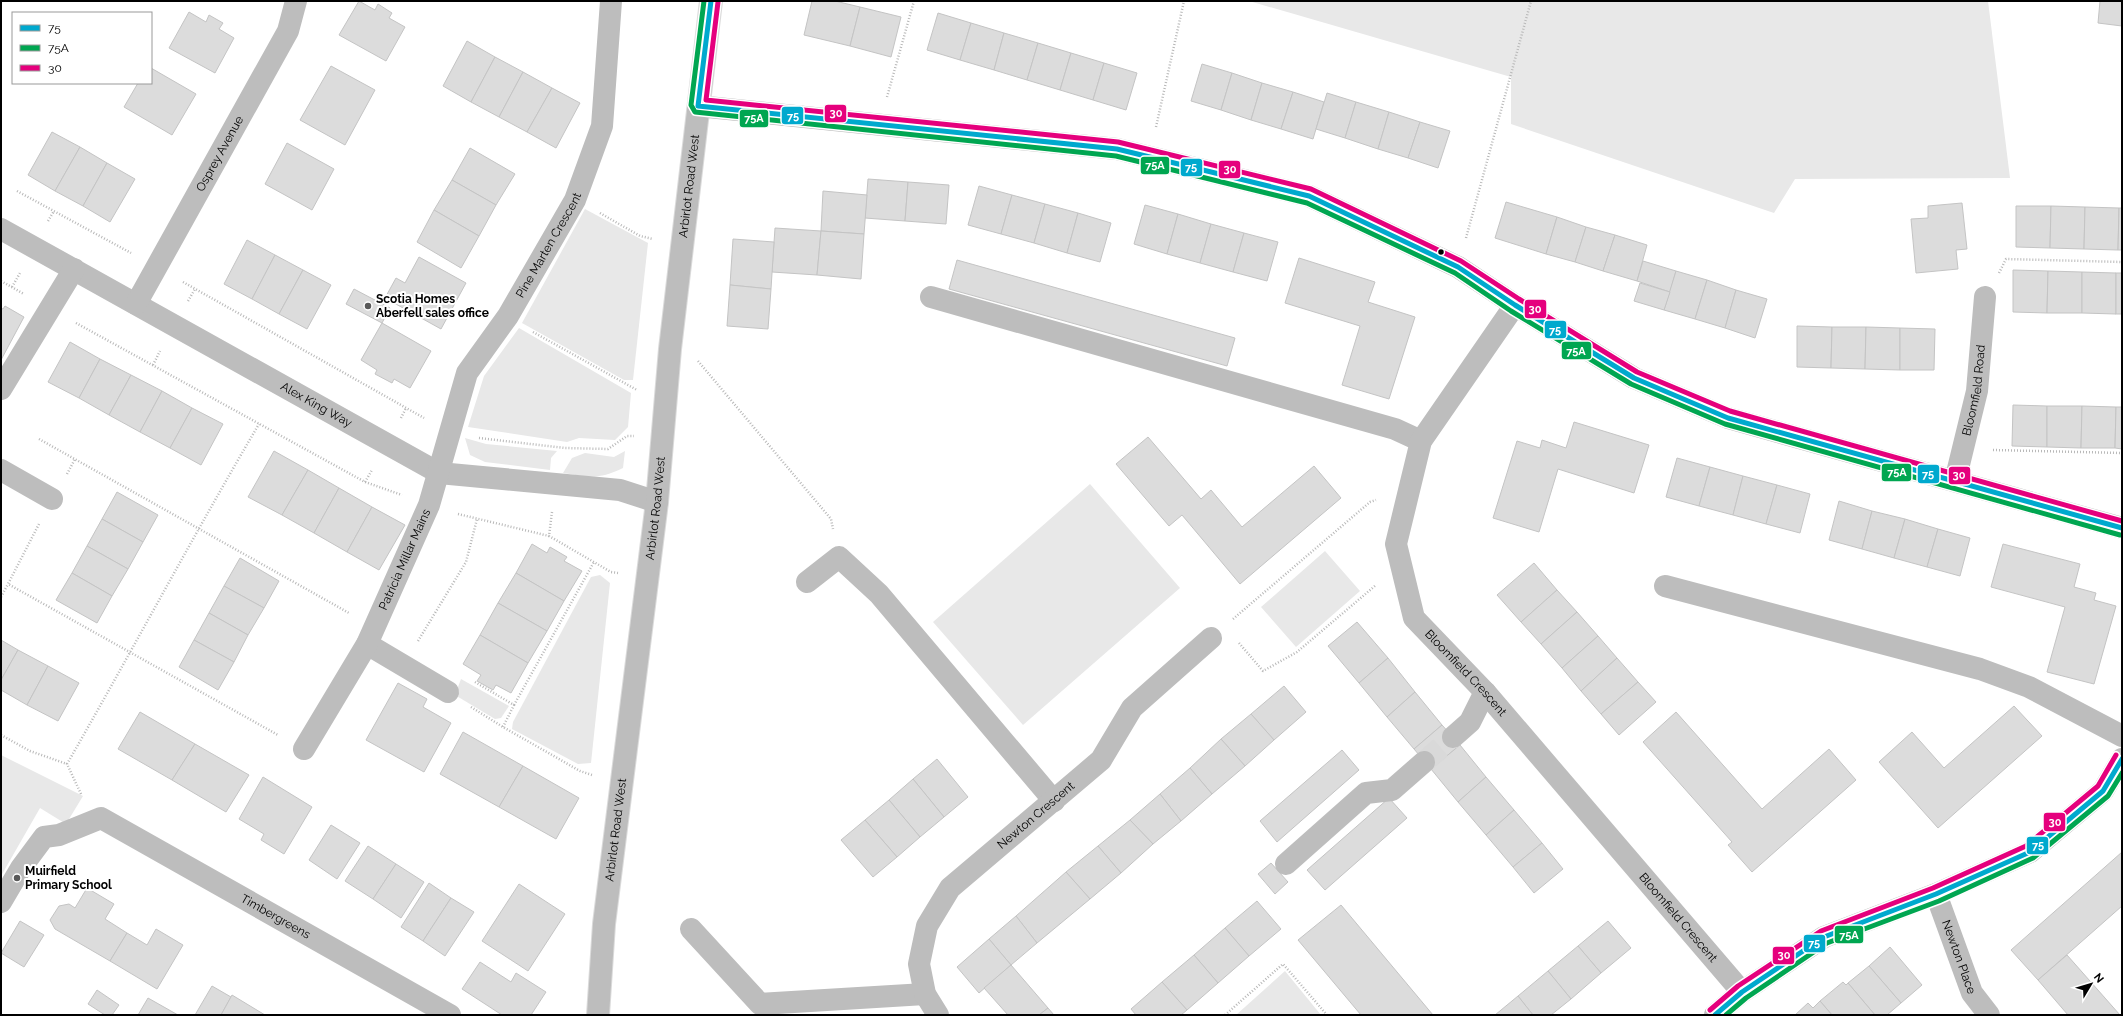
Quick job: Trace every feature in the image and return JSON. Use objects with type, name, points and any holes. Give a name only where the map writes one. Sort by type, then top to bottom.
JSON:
[{"type":"street","name":"Osprey Avenue","points":[[136,304],[288,31],[296,1]]},
{"type":"street","name":"Pine Marten Crescent","points":[[439,473],[467,373],[508,316],[575,200],[602,126],[611,1]]},
{"type":"street","name":"Arbirlot Road West","points":[[598,1015],[604,924],[657,502],[670,349],[711,1]]},
{"type":"street","points":[[698,106],[1117,149],[1309,196],[1458,267],[1515,305],[1634,378],[1728,418],[2122,528]]},
{"type":"street","name":"Alex King Way","points":[[1,229],[439,473],[620,490],[657,502]]},
{"type":"street","points":[[1,389],[74,269]]},
{"type":"street","points":[[931,297],[1395,429],[1421,441]]},
{"type":"street","name":"Bloomfield Road","points":[[1955,482],[1965,447],[1977,391],[1985,298]]},
{"type":"street","name":"Bloomfield Crescent","points":[[1515,305],[1421,441],[1396,544],[1414,618],[1485,692],[1742,992]]},
{"type":"street","points":[[1,470],[52,499]]},
{"type":"street","name":"Patricia Millar Mains","points":[[304,749],[367,644],[429,506],[439,473]]},
{"type":"street","points":[[807,582],[839,557],[879,594],[1054,801]]},
{"type":"street","points":[[1665,586],[1980,669],[2030,687],[2122,736]]},
{"type":"street","name":"Newton Crescent","points":[[938,1015],[925,994],[919,964],[927,926],[950,888],[1101,760],[1132,708],[1217,632]]},
{"type":"street","points":[[367,644],[448,692]]},
{"type":"street","points":[[1453,737],[1470,722],[1485,692]]},
{"type":"street","points":[[1715,1015],[1742,992],[1824,937],[1936,894],[2030,852],[2103,790],[2122,758]]},
{"type":"street","points":[[1286,864],[1366,793],[1392,790],[1424,762]]},
{"type":"street","points":[[1,902],[21,868],[44,837],[59,835],[101,818]]},
{"type":"street","name":"Timbergreens","points":[[101,818],[450,1015]]},
{"type":"street","name":"Newton Place","points":[[1936,894],[1972,993],[1989,1015]]},
{"type":"street","points":[[691,929],[760,1004],[925,994]]},
{"type":"path","points":[[888,94],[914,1]]},
{"type":"path","points":[[1155,129],[1184,1]]},
{"type":"path","points":[[1458,267],[1531,1]]},
{"type":"path","points":[[17,191],[432,422],[479,438],[565,448],[608,449],[627,436],[662,439]]},
{"type":"path","points":[[575,200],[640,236],[649,237],[681,249]]},
{"type":"path","points":[[1985,298],[2006,259],[2122,262]]},
{"type":"path","points":[[1,281],[365,482],[429,506],[549,536],[611,572],[648,577]]},
{"type":"path","points":[[508,316],[632,388],[666,399]]},
{"type":"path","points":[[670,349],[700,362],[831,519],[839,557]]},
{"type":"path","points":[[67,764],[131,652],[198,527],[259,424]]},
{"type":"path","points":[[39,439],[353,615]]},
{"type":"path","points":[[1965,447],[2005,451],[2122,453]]},
{"type":"path","points":[[549,536],[557,467],[565,448]]},
{"type":"path","points":[[1,597],[52,499],[75,459]]},
{"type":"path","points":[[1402,570],[1385,577],[1297,652],[1263,671],[1217,632],[1370,502],[1408,492]]},
{"type":"path","points":[[415,647],[466,562],[477,518]]},
{"type":"path","points":[[503,727],[594,562]]},
{"type":"path","points":[[8,584],[304,749]]},
{"type":"path","points":[[514,705],[460,672],[448,692],[503,727],[580,770],[622,784]]},
{"type":"path","points":[[1,735],[30,751],[67,764],[83,796],[101,818]]},
{"type":"path","points":[[1225,1015],[1283,964],[1327,1015]]},
{"type":"shaded area","points":[[1249,1],[1988,1],[2010,178],[1795,179],[1774,213],[1511,124],[1511,77]]},
{"type":"shaded area","points":[[585,209],[648,243],[633,380],[624,380],[522,323]]},
{"type":"shaded area","points":[[519,328],[631,393],[628,427],[615,440],[579,438],[567,442],[468,427],[484,376]]},
{"type":"shaded area","points":[[465,438],[486,444],[557,451],[551,458],[550,470],[485,462],[470,455]]},
{"type":"shaded area","points":[[625,451],[623,468],[614,472],[600,476],[580,476],[563,473],[572,458],[585,453],[614,457]]},
{"type":"shaded area","points":[[1090,484],[1180,588],[1023,725],[933,622]]},
{"type":"shaded area","points":[[1325,551],[1360,591],[1296,647],[1261,607]]},
{"type":"shaded area","points":[[600,575],[610,583],[591,763],[578,764],[512,729],[513,722],[591,577]]},
{"type":"shaded area","points":[[461,679],[509,706],[501,718],[495,719],[455,695]]},
{"type":"shaded area","points":[[1,755],[83,796],[66,824],[40,808],[1,876]]},
{"type":"shaded area","points":[[1285,971],[1321,1015],[1236,1015]]},
{"type":"building","points":[[359,1],[375,10],[378,4],[392,13],[389,18],[405,27],[386,61],[339,35]]},
{"type":"building","points":[[812,1],[835,1],[860,7],[850,46],[804,35]]},
{"type":"building","points":[[2100,1],[2122,1],[2122,26],[2098,23]]},
{"type":"building","points":[[860,7],[901,17],[891,57],[850,46]]},
{"type":"building","points":[[189,12],[206,22],[209,15],[223,23],[219,29],[234,38],[215,73],[169,48]]},
{"type":"building","points":[[938,13],[971,23],[960,60],[927,50]]},
{"type":"building","points":[[971,23],[1004,33],[994,70],[960,60]]},
{"type":"building","points":[[1004,33],[1038,43],[1027,80],[994,70]]},
{"type":"building","points":[[467,41],[495,57],[471,102],[443,86]]},
{"type":"building","points":[[1038,43],[1071,53],[1060,90],[1027,80]]},
{"type":"building","points":[[1071,53],[1104,63],[1093,100],[1060,90]]},
{"type":"building","points":[[495,57],[523,72],[499,117],[471,102]]},
{"type":"building","points":[[1104,63],[1137,73],[1126,110],[1093,100]]},
{"type":"building","points":[[1202,64],[1232,73],[1221,110],[1191,101]]},
{"type":"building","points":[[331,66],[375,90],[345,145],[300,120]]},
{"type":"building","points":[[152,69],[196,94],[172,135],[124,107],[137,84],[152,84]]},
{"type":"building","points":[[523,72],[552,88],[527,132],[499,117]]},
{"type":"building","points":[[1232,73],[1262,83],[1251,120],[1221,110]]},
{"type":"building","points":[[1262,83],[1293,92],[1281,129],[1251,120]]},
{"type":"building","points":[[552,88],[580,103],[556,148],[527,132]]},
{"type":"building","points":[[1293,92],[1324,102],[1313,139],[1281,129]]},
{"type":"building","points":[[1327,93],[1356,102],[1345,138],[1316,129]]},
{"type":"building","points":[[1356,102],[1389,112],[1378,149],[1345,138]]},
{"type":"building","points":[[1389,112],[1420,122],[1408,158],[1378,149]]},
{"type":"building","points":[[1420,122],[1450,131],[1438,168],[1408,158]]},
{"type":"building","points":[[52,132],[80,147],[55,191],[28,175]]},
{"type":"building","points":[[287,143],[334,169],[312,210],[265,184]]},
{"type":"building","points":[[80,147],[107,163],[83,206],[55,191]]},
{"type":"building","points":[[470,148],[515,174],[496,205],[452,180]]},
{"type":"building","points":[[107,163],[135,179],[110,222],[83,206]]},
{"type":"building","points":[[868,179],[908,182],[905,221],[865,218]]},
{"type":"building","points":[[452,180],[496,205],[479,236],[434,210]]},
{"type":"building","points":[[908,182],[949,185],[946,224],[905,221]]},
{"type":"building","points":[[979,186],[1012,195],[1001,234],[968,225]]},
{"type":"building","points":[[823,191],[867,195],[864,234],[821,231]]},
{"type":"building","points":[[1012,195],[1045,204],[1034,243],[1001,234]]},
{"type":"building","points":[[1506,202],[1557,217],[1546,254],[1495,238]]},
{"type":"building","points":[[1962,203],[1967,249],[1956,250],[1958,269],[1916,273],[1911,219],[1928,218],[1928,206]]},
{"type":"building","points":[[1045,204],[1078,213],[1067,253],[1034,243]]},
{"type":"building","points":[[1145,205],[1178,214],[1167,254],[1134,244]]},
{"type":"building","points":[[2016,206],[2051,206],[2050,248],[2016,247]]},
{"type":"building","points":[[2051,206],[2085,207],[2084,249],[2050,248]]},
{"type":"building","points":[[2085,207],[2119,208],[2118,250],[2084,249]]},
{"type":"building","points":[[2119,208],[2122,208],[2122,250],[2118,250]]},
{"type":"building","points":[[434,210],[479,236],[461,268],[417,242]]},
{"type":"building","points":[[1078,213],[1111,223],[1100,262],[1067,253]]},
{"type":"building","points":[[1178,214],[1211,224],[1200,263],[1167,254]]},
{"type":"building","points":[[1557,217],[1586,227],[1575,262],[1546,254]]},
{"type":"building","points":[[1211,224],[1244,233],[1233,272],[1200,263]]},
{"type":"building","points":[[1586,227],[1615,235],[1603,271],[1575,262]]},
{"type":"building","points":[[775,228],[821,231],[817,275],[772,272]]},
{"type":"building","points":[[821,231],[864,234],[861,279],[817,275]]},
{"type":"building","points":[[1244,233],[1278,242],[1267,281],[1233,272]]},
{"type":"building","points":[[1615,235],[1647,245],[1637,281],[1603,271]]},
{"type":"building","points":[[733,239],[774,242],[771,289],[730,285]]},
{"type":"building","points":[[247,240],[275,255],[252,299],[224,284]]},
{"type":"building","points":[[275,255],[303,270],[279,314],[252,299]]},
{"type":"building","points":[[419,257],[466,283],[441,329],[385,298],[396,278],[405,283]]},
{"type":"building","points":[[1299,258],[1375,282],[1368,302],[1415,317],[1389,399],[1342,385],[1360,326],[1285,303]]},
{"type":"building","points":[[957,260],[1235,338],[1227,366],[949,289]]},
{"type":"building","points":[[1643,261],[1676,271],[1670,292],[1637,281]]},
{"type":"building","points":[[303,270],[331,285],[307,329],[279,314]]},
{"type":"building","points":[[2013,270],[2048,271],[2047,313],[2013,312]]},
{"type":"building","points":[[1676,271],[1707,280],[1695,319],[1664,310]]},
{"type":"building","points":[[2048,271],[2082,272],[2082,313],[2047,313]]},
{"type":"building","points":[[2082,272],[2116,273],[2116,314],[2082,313]]},
{"type":"building","points":[[2116,273],[2122,273],[2122,314],[2116,314]]},
{"type":"building","points":[[1707,280],[1736,290],[1725,328],[1695,319]]},
{"type":"building","points":[[1640,283],[1670,292],[1664,310],[1634,301]]},
{"type":"building","points":[[730,285],[771,289],[768,329],[727,326]]},
{"type":"building","name":"Scotia Homes Aberfell sales office","points":[[354,289],[390,308],[382,323],[346,304]]},
{"type":"building","points":[[1736,290],[1767,299],[1755,338],[1725,328]]},
{"type":"building","points":[[5,306],[24,317],[1,360],[1,308],[3,309]]},
{"type":"building","points":[[382,323],[431,351],[410,388],[394,379],[392,383],[375,374],[377,370],[361,360]]},
{"type":"building","points":[[1797,326],[1832,327],[1831,368],[1797,367]]},
{"type":"building","points":[[1832,327],[1866,327],[1865,369],[1831,368]]},
{"type":"building","points":[[1866,327],[1900,328],[1900,370],[1865,369]]},
{"type":"building","points":[[1900,328],[1935,329],[1934,370],[1900,370]]},
{"type":"building","points":[[70,342],[100,359],[79,398],[48,382]]},
{"type":"building","points":[[100,359],[131,375],[109,415],[79,398]]},
{"type":"building","points":[[131,375],[162,391],[140,432],[109,415]]},
{"type":"building","points":[[162,391],[192,408],[170,448],[140,432]]},
{"type":"building","points":[[2013,405],[2047,406],[2047,447],[2012,446]]},
{"type":"building","points":[[2047,406],[2082,406],[2081,448],[2047,447]]},
{"type":"building","points":[[2082,406],[2116,407],[2115,448],[2081,448]]},
{"type":"building","points":[[2116,407],[2122,407],[2122,449],[2115,448]]},
{"type":"building","points":[[192,408],[223,424],[201,465],[170,448]]},
{"type":"building","points":[[1574,422],[1649,445],[1634,493],[1558,469],[1539,532],[1493,518],[1517,441],[1540,448],[1542,440],[1566,448]]},
{"type":"building","points":[[1148,437],[1201,499],[1211,490],[1242,527],[1314,466],[1341,498],[1240,584],[1182,515],[1169,526],[1116,464]]},
{"type":"building","points":[[274,451],[308,470],[282,515],[248,497]]},
{"type":"building","points":[[1677,458],[1710,467],[1699,506],[1666,497]]},
{"type":"building","points":[[1710,467],[1743,476],[1733,515],[1699,506]]},
{"type":"building","points":[[308,470],[339,488],[314,533],[282,515]]},
{"type":"building","points":[[1743,476],[1777,485],[1766,524],[1733,515]]},
{"type":"building","points":[[1777,485],[1810,494],[1800,533],[1766,524]]},
{"type":"building","points":[[339,488],[372,507],[347,552],[314,533]]},
{"type":"building","points":[[117,492],[158,515],[143,542],[102,519]]},
{"type":"building","points":[[1839,501],[1872,511],[1862,549],[1829,540]]},
{"type":"building","points":[[372,507],[405,525],[379,570],[347,552]]},
{"type":"building","points":[[1872,511],[1905,519],[1894,558],[1862,549]]},
{"type":"building","points":[[102,519],[143,542],[128,569],[87,546]]},
{"type":"building","points":[[1905,519],[1938,529],[1927,567],[1894,558]]},
{"type":"building","points":[[1938,529],[1970,538],[1960,576],[1927,567]]},
{"type":"building","points":[[532,544],[547,553],[550,547],[567,557],[564,561],[582,571],[564,601],[516,573]]},
{"type":"building","points":[[2003,544],[2080,564],[2074,587],[2096,593],[2094,600],[2116,606],[2094,684],[2047,672],[2065,607],[1991,587]]},
{"type":"building","points":[[87,546],[128,569],[112,596],[72,573]]},
{"type":"building","points":[[240,558],[279,581],[264,608],[224,586]]},
{"type":"building","points":[[1534,563],[1557,590],[1521,622],[1497,595]]},
{"type":"building","points":[[72,573],[112,596],[97,623],[56,600]]},
{"type":"building","points":[[516,573],[564,601],[547,631],[498,603]]},
{"type":"building","points":[[224,586],[264,608],[248,635],[209,613]]},
{"type":"building","points":[[1557,590],[1577,612],[1541,644],[1521,622]]},
{"type":"building","points":[[498,603],[547,631],[528,663],[480,635]]},
{"type":"building","points":[[1577,612],[1598,636],[1562,668],[1541,644]]},
{"type":"building","points":[[209,613],[248,635],[234,662],[194,640]]},
{"type":"building","points":[[1357,622],[1388,658],[1359,683],[1328,646]]},
{"type":"building","points":[[480,635],[528,663],[511,693],[496,685],[493,690],[477,681],[481,675],[463,664]]},
{"type":"building","points":[[1598,636],[1617,658],[1581,691],[1562,668]]},
{"type":"building","points":[[1,640],[18,650],[1,680]]},
{"type":"building","points":[[194,640],[234,662],[218,690],[179,667]]},
{"type":"building","points":[[18,650],[48,666],[27,705],[1,690],[1,680]]},
{"type":"building","points":[[1388,658],[1415,692],[1387,717],[1359,683]]},
{"type":"building","points":[[1617,658],[1638,682],[1601,714],[1581,691]]},
{"type":"building","points":[[48,666],[79,683],[58,721],[27,705]]},
{"type":"building","points":[[1638,682],[1656,702],[1619,735],[1601,714]]},
{"type":"building","points":[[398,683],[427,699],[423,707],[451,723],[424,772],[366,740]]},
{"type":"building","points":[[1284,686],[1306,712],[1274,740],[1251,714]]},
{"type":"building","points":[[1415,692],[1442,725],[1414,749],[1387,717]]},
{"type":"building","points":[[2014,706],[2042,736],[1938,828],[1879,762],[1912,732],[1944,768]]},
{"type":"building","points":[[140,712],[195,744],[172,780],[118,749]]},
{"type":"building","points":[[1676,712],[1762,809],[1829,749],[1856,780],[1752,872],[1728,845],[1732,842],[1643,742]]},
{"type":"building","points":[[1251,714],[1274,740],[1245,766],[1221,739]]},
{"type":"building","points":[[1442,725],[1460,745],[1431,769],[1414,749]]},
{"type":"building","points":[[463,732],[523,766],[499,807],[440,774]]},
{"type":"building","points":[[1221,739],[1245,766],[1212,794],[1190,768]]},
{"type":"building","points":[[195,744],[249,775],[226,812],[172,780]]},
{"type":"building","points":[[1460,745],[1486,777],[1458,802],[1431,769]]},
{"type":"building","points":[[1342,750],[1359,770],[1277,842],[1260,821]]},
{"type":"building","points":[[937,759],[968,797],[944,817],[913,779]]},
{"type":"building","points":[[523,766],[579,798],[556,839],[499,807]]},
{"type":"building","points":[[1190,768],[1212,794],[1181,821],[1160,794]]},
{"type":"building","points":[[263,777],[312,807],[284,854],[261,840],[264,834],[239,819]]},
{"type":"building","points":[[1486,777],[1514,810],[1486,835],[1458,802]]},
{"type":"building","points":[[913,779],[944,817],[920,837],[889,800]]},
{"type":"building","points":[[1160,794],[1181,821],[1153,844],[1130,820]]},
{"type":"building","points":[[1389,798],[1407,818],[1325,890],[1307,870]]},
{"type":"building","points":[[889,800],[920,837],[897,857],[865,820]]},
{"type":"building","points":[[1514,810],[1542,843],[1513,867],[1486,835]]},
{"type":"building","points":[[865,820],[897,857],[873,877],[841,840]]},
{"type":"building","points":[[1130,820],[1153,844],[1121,873],[1098,846]]},
{"type":"building","points":[[331,825],[360,843],[337,879],[309,860]]},
{"type":"building","points":[[1542,843],[1563,869],[1534,893],[1513,867]]},
{"type":"building","points":[[368,846],[396,864],[373,899],[345,881]]},
{"type":"building","points":[[1098,846],[1121,873],[1090,899],[1066,872]]},
{"type":"building","points":[[2122,852],[2122,906],[2038,980],[2011,950]]},
{"type":"building","points":[[1271,863],[1288,882],[1275,894],[1258,874]]},
{"type":"building","points":[[396,864],[424,882],[401,918],[373,899]]},
{"type":"building","points":[[1066,872],[1090,899],[1037,943],[1016,916]]},
{"type":"building","points":[[429,883],[451,898],[423,941],[401,927]]},
{"type":"building","points":[[519,884],[565,914],[528,971],[482,941]]},
{"type":"building","points":[[87,888],[114,904],[105,919],[127,933],[110,961],[55,929],[50,920],[59,906],[69,904],[75,908]]},
{"type":"building","points":[[451,898],[474,912],[445,956],[423,941]]},
{"type":"building","points":[[1257,901],[1281,929],[1249,956],[1225,928]]},
{"type":"building","points":[[1341,905],[1433,1015],[1361,1015],[1298,940]]},
{"type":"building","points":[[1016,916],[1037,943],[1011,965],[989,939]]},
{"type":"building","points":[[20,921],[44,935],[24,967],[1,953]]},
{"type":"building","points":[[1608,921],[1631,948],[1601,973],[1578,946]]},
{"type":"building","points":[[1225,928],[1249,956],[1218,983],[1194,955]]},
{"type":"building","points":[[156,929],[183,945],[157,989],[110,961],[127,933],[147,945]]},
{"type":"building","points":[[989,939],[1011,965],[979,993],[957,967]]},
{"type":"building","points":[[1578,946],[1601,973],[1571,999],[1548,971]]},
{"type":"building","points":[[1890,947],[1922,985],[1901,1003],[1869,966]]},
{"type":"building","points":[[1194,955],[1218,983],[1187,1010],[1162,982]]},
{"type":"building","points":[[2067,955],[2120,1015],[2068,1015],[2038,980]]},
{"type":"building","points":[[480,962],[511,982],[516,973],[546,992],[531,1015],[502,1015],[462,989]]},
{"type":"building","points":[[1011,965],[1048,1008],[1039,1015],[1008,1015],[984,988]]},
{"type":"building","points":[[1869,966],[1901,1003],[1887,1015],[1875,1015],[1848,983]]},
{"type":"building","points":[[1548,971],[1571,999],[1551,1015],[1533,1015],[1518,996]]},
{"type":"building","points":[[1162,982],[1187,1010],[1181,1015],[1136,1015],[1131,1009]]},
{"type":"building","points":[[1843,982],[1846,985],[1848,983],[1875,1015],[1832,1015],[1820,1001]]},
{"type":"building","points":[[212,986],[231,997],[221,1015],[195,1015]]},
{"type":"building","points":[[97,990],[119,1005],[112,1015],[105,1015],[88,1004]]},
{"type":"building","points":[[232,995],[265,1015],[221,1015]]},
{"type":"building","points":[[1518,996],[1533,1015],[1495,1015]]},
{"type":"building","points":[[148,998],[178,1015],[138,1015]]},
{"type":"building","points":[[1820,1001],[1832,1015],[1795,1015],[1808,1003],[1813,1008]]},
{"type":"building","points":[[1048,1008],[1054,1015],[1039,1015]]},
{"type":"tunnel","points":[[1424,762],[1453,737]]},
{"type":"transit line","name":"75A","points":[[704,1],[691,105],[695,112],[1116,156],[1307,203],[1455,273],[1511,311],[1631,384],[1725,424],[2120,535]]},
{"type":"transit line","name":"75","points":[[711,1],[698,106],[1117,149],[1309,196],[1458,267],[1515,305],[1634,378],[1728,418],[2122,528]]},
{"type":"transit line","name":"30","points":[[718,2],[706,100],[1118,142],[1311,189],[1461,261],[1519,299],[1637,372],[1730,411],[2122,521]]},
{"type":"transit line","name":"30","points":[[1710,1010],[1738,986],[1821,931],[1933,888],[2026,846],[2098,786],[2116,755]]},
{"type":"transit line","name":"75","points":[[1715,1015],[1742,992],[1824,937],[1936,894],[2030,852],[2103,791],[2122,759]]},
{"type":"transit line","name":"75A","points":[[1726,1015],[1746,998],[1827,943],[1939,901],[2033,858],[2108,796],[2122,773]]},
{"type":"place","name":"Scotia Homes Aberfell sales office","points":[[368,306]]},
{"type":"place","name":"Muirfield Primary School","points":[[17,878]]}]
